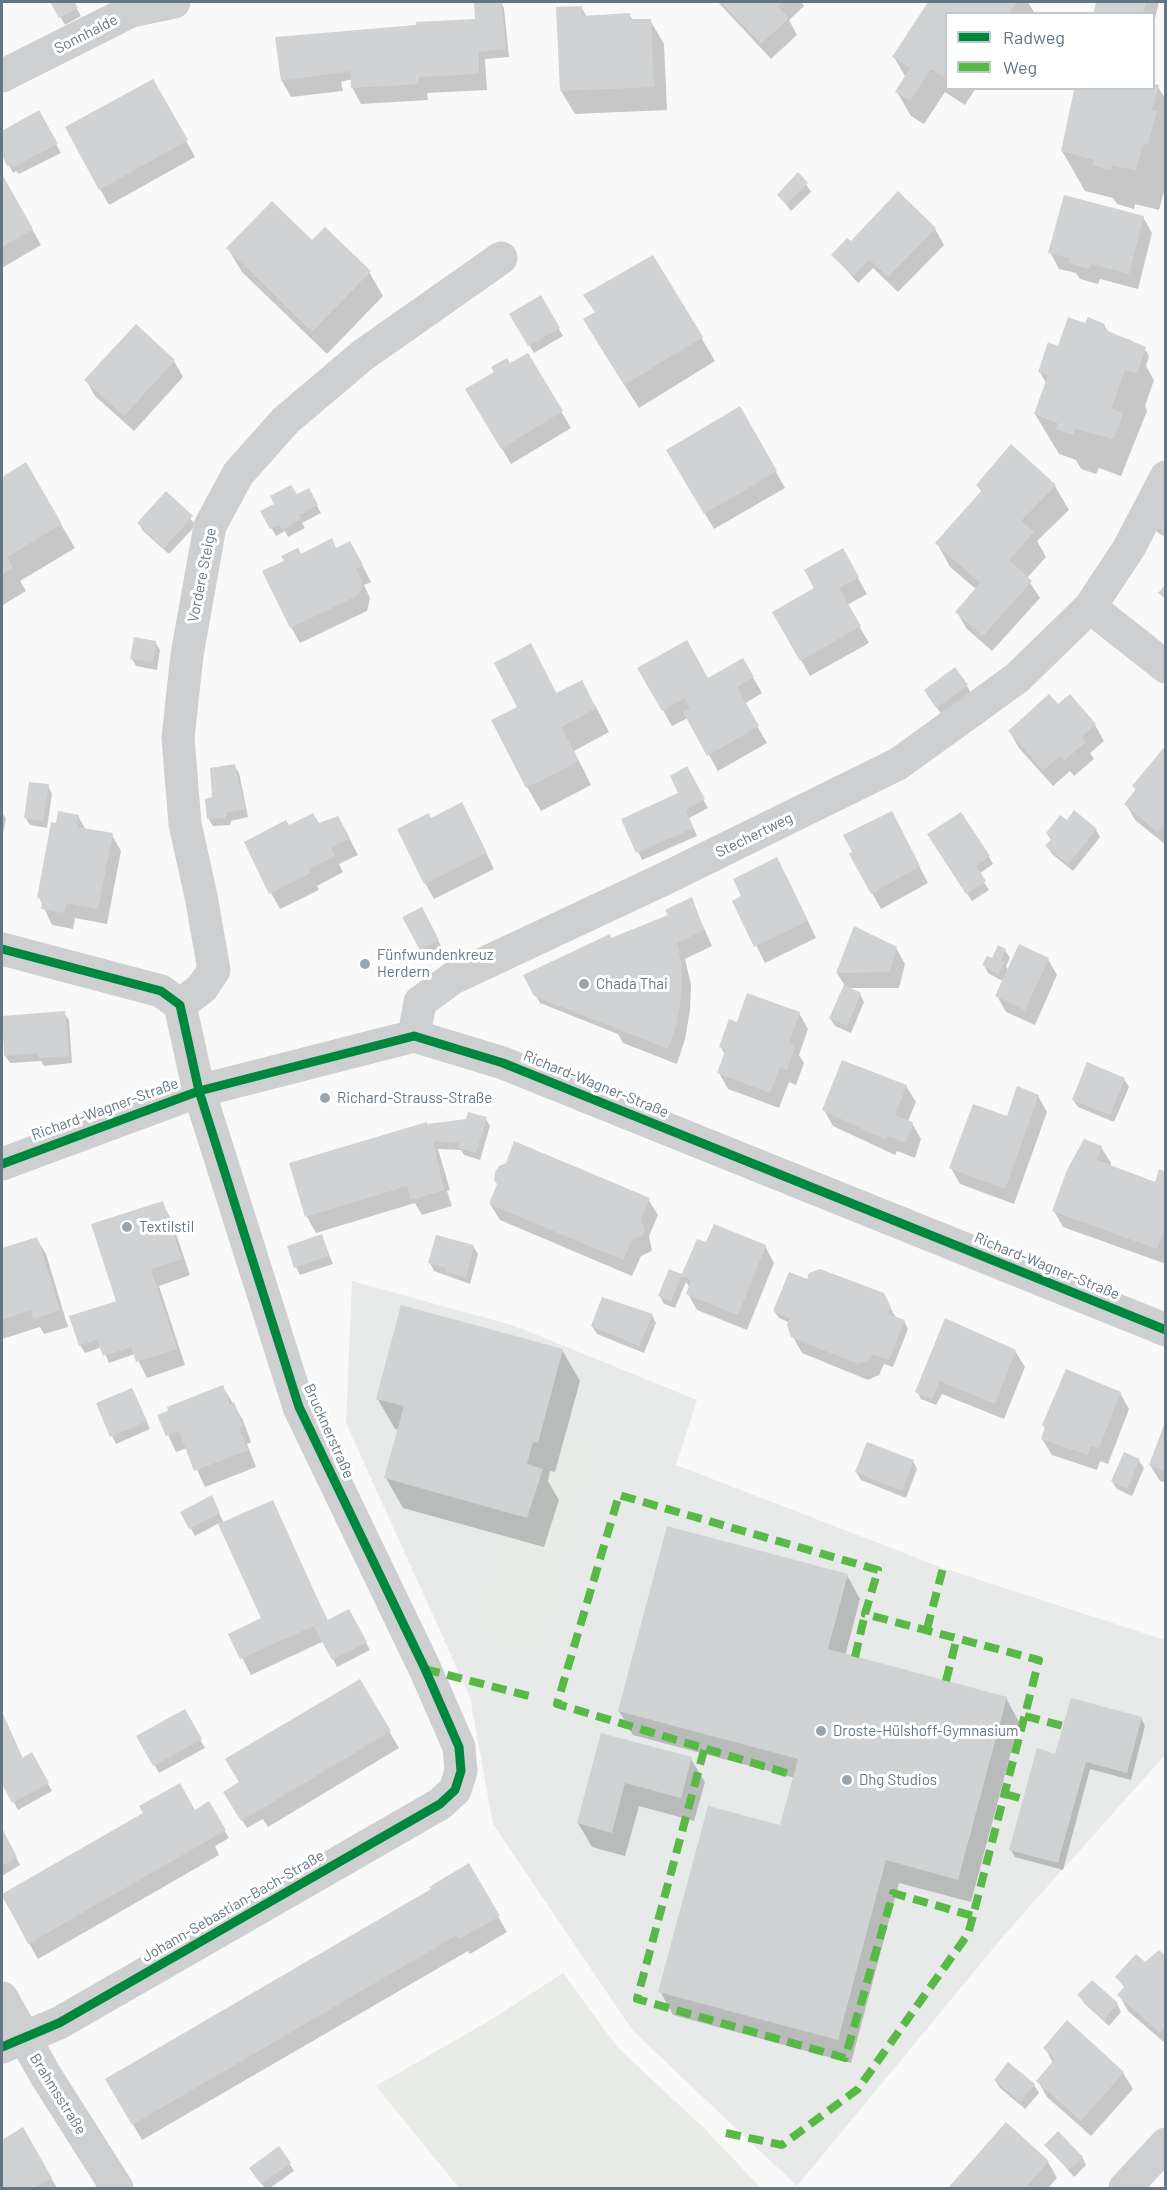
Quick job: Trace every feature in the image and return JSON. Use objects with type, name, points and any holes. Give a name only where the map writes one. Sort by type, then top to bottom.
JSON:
[{"type":"street","name":"Sonnhalde","points":[[2,76],[124,6],[174,2]]},
{"type":"street","name":"Vordere Steige","points":[[180,1005],[202,988],[214,970],[201,896],[184,824],[178,738],[187,655],[210,526],[238,474],[286,420],[363,355],[501,258]]},
{"type":"street","name":"Stechertweg","points":[[414,1036],[420,1002],[453,978],[664,879],[898,764],[1017,678],[1090,607],[1129,548],[1166,477]]},
{"type":"street","points":[[1090,607],[1166,667]]},
{"type":"street","points":[[2,949],[161,991],[180,1005],[199,1091]]},
{"type":"street","name":"Richard-Wagner-Straße","points":[[2,1164],[199,1091],[414,1036],[503,1063],[565,1087],[1166,1330]]},
{"type":"street","name":"Brucknerstraße","points":[[199,1091],[299,1407],[425,1669],[459,1747],[461,1771]]},
{"type":"street","name":"Johann-Sebastian-Bach-Straße","points":[[12,2042],[59,2023],[440,1804],[455,1790],[461,1771]]},
{"type":"street","name":"Brahmsstraße","points":[[2,1998],[12,2042],[117,2188]]},
{"type":"street","points":[[1125,2188],[1166,2144]]},
{"type":"shaded area","name":"Droste-Hülshoff-Gymnasium","points":[[352,1281],[515,1326],[697,1400],[676,1465],[943,1568],[1165,1640],[1165,1755],[1006,1933],[797,2186],[633,2031],[493,1824],[470,1697],[346,1423]]},
{"type":"shaded area","points":[[556,1441],[595,1451],[541,1653],[477,1636],[508,1522],[533,1528]]},
{"type":"shaded area","points":[[563,1973],[618,2048],[705,2129],[761,2188],[459,2188],[376,2086],[489,2021]]},
{"type":"building","points":[[50,2],[75,2],[78,8],[59,18]]},
{"type":"building","points":[[474,2],[501,2],[506,49],[479,52],[479,74],[419,77],[419,84],[351,88],[350,71],[281,81],[275,37],[416,25],[416,22],[475,19]]},
{"type":"building","points":[[721,2],[783,2],[778,6],[789,18],[761,44]]},
{"type":"building","points":[[928,2],[1016,2],[1010,12],[945,12],[945,78],[931,69],[910,101],[895,92],[910,68],[892,57]]},
{"type":"building","points":[[1096,2],[1146,2],[1144,12],[1094,12]]},
{"type":"building","points":[[582,6],[582,16],[630,13],[630,19],[651,19],[654,87],[560,91],[556,7]]},
{"type":"building","points":[[153,79],[188,140],[99,190],[65,127]]},
{"type":"building","points":[[1155,84],[1159,85],[1152,110],[1157,111],[1148,144],[1143,143],[1136,171],[1112,165],[1111,170],[1092,165],[1094,160],[1061,151],[1074,90],[1155,90]]},
{"type":"building","points":[[39,110],[58,144],[13,167],[11,164],[7,166],[2,155],[2,131]]},
{"type":"building","points":[[798,172],[808,183],[786,204],[777,195]]},
{"type":"building","points":[[2,174],[33,229],[2,247]]},
{"type":"building","points":[[898,191],[936,228],[888,277],[869,259],[853,276],[831,255],[847,238],[851,241]]},
{"type":"building","points":[[1064,195],[1144,216],[1129,274],[1091,264],[1089,269],[1069,263],[1070,258],[1048,253]]},
{"type":"building","points":[[272,201],[312,240],[325,227],[371,271],[312,332],[226,248]]},
{"type":"building","points":[[653,255],[703,337],[624,385],[583,319],[595,312],[583,295]]},
{"type":"building","points":[[541,295],[560,328],[528,346],[509,314]]},
{"type":"building","points":[[1068,317],[1085,323],[1088,317],[1105,324],[1103,329],[1146,347],[1137,374],[1125,370],[1111,409],[1123,413],[1114,439],[1076,429],[1073,435],[1056,429],[1058,423],[1034,414],[1048,375],[1038,372],[1048,342],[1058,346]]},
{"type":"building","points":[[136,324],[175,360],[124,416],[84,380]]},
{"type":"building","points":[[528,353],[563,411],[501,449],[465,389],[494,372],[491,367],[507,358],[510,363]]},
{"type":"building","points":[[740,406],[777,471],[704,514],[666,450]]},
{"type":"building","points":[[1011,444],[1056,485],[1021,521],[1034,532],[1009,560],[1032,581],[983,636],[955,612],[980,583],[935,543],[982,490],[976,485]]},
{"type":"building","points":[[26,462],[62,524],[7,557],[13,567],[2,574],[2,477]]},
{"type":"building","points":[[291,485],[297,494],[309,488],[318,505],[299,515],[301,519],[282,530],[279,525],[270,529],[260,511],[274,504],[270,496]]},
{"type":"building","points":[[166,491],[193,516],[164,548],[137,523]]},
{"type":"building","points":[[1166,502],[1166,533],[1152,525]]},
{"type":"building","points":[[332,538],[336,548],[350,541],[363,565],[356,569],[362,581],[359,595],[290,628],[262,571],[284,561],[281,556],[298,548],[301,554]]},
{"type":"building","points":[[843,548],[859,577],[839,588],[861,626],[800,661],[772,612],[814,588],[804,570]]},
{"type":"building","points":[[1166,584],[1166,599],[1158,593]]},
{"type":"building","points":[[134,637],[156,641],[153,662],[130,659]]},
{"type":"building","points":[[687,640],[708,678],[743,658],[754,677],[737,687],[759,726],[707,756],[683,712],[690,708],[685,698],[662,711],[637,668]]},
{"type":"building","points":[[531,643],[556,693],[582,680],[596,708],[561,727],[579,761],[526,788],[491,720],[517,707],[494,663]]},
{"type":"building","points":[[955,667],[968,685],[936,708],[924,690]]},
{"type":"building","points":[[1049,694],[1058,704],[1070,694],[1096,724],[1082,737],[1086,742],[1064,761],[1060,756],[1043,771],[1008,731]]},
{"type":"building","points":[[1166,745],[1166,822],[1157,832],[1124,804],[1136,789],[1132,786]]},
{"type":"building","points":[[235,764],[245,809],[227,813],[226,818],[207,819],[205,799],[212,797],[210,768]]},
{"type":"building","points":[[687,766],[705,799],[686,810],[693,828],[636,853],[621,819],[678,793],[670,776]]},
{"type":"building","points":[[29,782],[49,784],[43,821],[24,818]]},
{"type":"building","points":[[462,802],[487,853],[424,884],[397,829],[429,813],[431,818]]},
{"type":"building","points":[[1074,810],[1097,829],[1068,864],[1045,846],[1052,838],[1046,833],[1060,815],[1067,820]]},
{"type":"building","points":[[58,811],[79,815],[77,827],[113,833],[98,909],[66,903],[64,913],[41,909],[43,899],[37,898],[51,822],[56,823]]},
{"type":"building","points":[[892,811],[920,866],[871,894],[849,854],[852,852],[843,835]]},
{"type":"building","points":[[961,812],[990,856],[976,866],[986,881],[966,894],[927,834]]},
{"type":"building","points":[[313,813],[319,823],[338,816],[350,838],[331,848],[335,856],[309,869],[311,873],[269,894],[244,842],[286,820],[289,825]]},
{"type":"building","points":[[777,857],[808,921],[754,947],[732,901],[741,896],[733,879]]},
{"type":"building","points":[[692,897],[704,930],[677,943],[682,967],[682,993],[677,1022],[668,1049],[534,996],[523,975],[610,934],[611,938],[668,915],[665,910]]},
{"type":"building","points":[[422,907],[439,940],[420,950],[402,917]]},
{"type":"building","points":[[854,926],[897,947],[890,972],[836,973]]},
{"type":"building","points":[[1019,944],[1049,958],[1025,1010],[995,996]]},
{"type":"building","points":[[998,945],[1006,949],[1001,960],[1005,962],[998,974],[982,965],[987,956],[992,958]]},
{"type":"building","points":[[844,985],[861,993],[847,1026],[829,1018]]},
{"type":"building","points":[[747,993],[800,1012],[789,1043],[795,1046],[787,1070],[780,1067],[770,1093],[717,1073],[726,1049],[719,1047],[729,1019],[737,1022]]},
{"type":"building","points":[[65,1011],[69,1056],[38,1058],[38,1053],[4,1056],[2,1016]]},
{"type":"building","points":[[842,1060],[907,1085],[895,1115],[913,1122],[906,1143],[888,1136],[886,1140],[822,1110]]},
{"type":"building","points":[[1087,1062],[1125,1078],[1110,1115],[1072,1100]]},
{"type":"building","points":[[1017,1086],[1039,1095],[1005,1189],[949,1168],[973,1104],[1007,1116]]},
{"type":"building","points":[[468,1112],[487,1117],[476,1153],[458,1148],[459,1143],[433,1141],[444,1190],[411,1200],[407,1186],[305,1217],[289,1163],[427,1122],[427,1124],[466,1119]]},
{"type":"building","points":[[1084,1139],[1102,1146],[1097,1160],[1155,1182],[1159,1169],[1166,1172],[1166,1233],[1163,1232],[1157,1249],[1052,1211],[1067,1170]]},
{"type":"building","points":[[514,1141],[650,1198],[641,1219],[645,1229],[643,1235],[632,1240],[623,1260],[489,1204],[497,1184],[494,1180],[495,1172],[499,1166],[506,1163]]},
{"type":"building","points":[[163,1201],[182,1259],[151,1269],[177,1349],[136,1362],[131,1347],[103,1356],[97,1339],[79,1346],[69,1316],[116,1301],[91,1224]]},
{"type":"building","points":[[714,1224],[766,1245],[738,1315],[686,1294],[691,1280],[681,1276],[697,1239],[706,1242]]},
{"type":"building","points":[[322,1234],[329,1256],[294,1268],[287,1246]]},
{"type":"building","points":[[436,1235],[474,1245],[466,1277],[445,1272],[446,1268],[428,1263]]},
{"type":"building","points":[[37,1237],[60,1310],[33,1319],[31,1310],[2,1320],[2,1248]]},
{"type":"building","points":[[669,1269],[682,1274],[671,1301],[658,1296]]},
{"type":"building","points":[[820,1269],[884,1293],[891,1307],[888,1314],[905,1320],[889,1360],[873,1354],[871,1359],[858,1364],[791,1337],[787,1325],[790,1318],[773,1311],[789,1272],[807,1279],[809,1273]]},
{"type":"building","points":[[602,1297],[653,1314],[639,1346],[591,1326]]},
{"type":"building","points":[[401,1305],[563,1349],[538,1443],[533,1442],[527,1464],[543,1469],[527,1518],[384,1478],[404,1406],[376,1399]]},
{"type":"building","points":[[945,1318],[1016,1350],[995,1404],[940,1381],[932,1399],[915,1392]]},
{"type":"building","points":[[1066,1369],[1121,1392],[1099,1448],[1091,1446],[1088,1455],[1041,1439],[1045,1427],[1042,1425]]},
{"type":"building","points":[[223,1385],[230,1404],[234,1402],[243,1426],[239,1428],[248,1450],[194,1471],[179,1431],[166,1436],[157,1415],[168,1411],[167,1407]]},
{"type":"building","points":[[132,1388],[147,1421],[110,1437],[96,1403]]},
{"type":"building","points":[[1166,1422],[1166,1472],[1149,1465]]},
{"type":"building","points":[[867,1442],[914,1460],[902,1491],[855,1472]]},
{"type":"building","points":[[1124,1452],[1140,1459],[1127,1489],[1111,1481]]},
{"type":"building","points":[[212,1495],[220,1513],[189,1529],[180,1512]]},
{"type":"building","points":[[273,1500],[327,1620],[240,1659],[228,1634],[261,1618],[218,1524]]},
{"type":"building","points":[[667,1526],[848,1574],[828,1649],[1007,1697],[958,1880],[886,1860],[838,2040],[658,1992],[708,1806],[780,1825],[798,1759],[618,1711]]},
{"type":"building","points":[[349,1609],[367,1642],[332,1660],[314,1627]]},
{"type":"building","points":[[360,1679],[391,1731],[241,1821],[223,1792],[239,1782],[225,1759]]},
{"type":"building","points":[[1071,1698],[1142,1717],[1127,1773],[1086,1762],[1058,1863],[1009,1850],[1037,1748],[1055,1754]]},
{"type":"building","points":[[185,1709],[202,1739],[153,1766],[136,1736]]},
{"type":"building","points":[[2,1714],[22,1758],[32,1752],[49,1783],[12,1803],[2,1784]]},
{"type":"building","points":[[601,1733],[692,1757],[681,1798],[625,1783],[612,1833],[577,1823]]},
{"type":"building","points":[[180,1783],[195,1810],[209,1801],[226,1830],[28,1944],[2,1894],[143,1813],[139,1806]]},
{"type":"building","points":[[2,1828],[17,1857],[2,1866]]},
{"type":"building","points":[[469,1863],[500,1916],[459,1939],[457,1935],[132,2125],[105,2079],[431,1889],[429,1887]]},
{"type":"building","points":[[1159,1950],[1166,1956],[1166,2026],[1160,2033],[1117,1995],[1125,1986],[1115,1977],[1136,1954],[1145,1962]]},
{"type":"building","points":[[1092,1980],[1118,2003],[1104,2020],[1077,1995]]},
{"type":"building","points":[[1067,2020],[1124,2072],[1081,2121],[1036,2081],[1055,2059],[1043,2048]]},
{"type":"building","points":[[1008,2062],[1035,2084],[1020,2102],[994,2080]]},
{"type":"building","points":[[1006,2122],[1049,2161],[1025,2188],[948,2188]]},
{"type":"building","points":[[23,2127],[52,2178],[34,2188],[2,2188],[2,2140]]},
{"type":"building","points":[[1058,2131],[1083,2157],[1069,2170],[1044,2145]]},
{"type":"building","points":[[279,2146],[291,2163],[261,2184],[249,2168]]},
{"type":"marked path","points":[[704,1750],[637,1999],[845,2058],[893,1893],[973,1916],[1039,1660],[865,1614],[878,1570],[619,1495],[557,1704],[793,1775]]},
{"type":"marked path","points":[[927,1629],[943,1568]]},
{"type":"marked path","points":[[855,1657],[865,1614]]},
{"type":"marked path","points":[[946,1681],[957,1637]]},
{"type":"marked path","points":[[425,1669],[529,1696]]},
{"type":"marked path","points":[[1025,1716],[1063,1726]]},
{"type":"marked path","points":[[1005,1794],[1023,1799]]},
{"type":"marked path","points":[[726,2133],[782,2145],[858,2089],[968,1934],[973,1916]]},
{"type":"cycle path","points":[[2,949],[161,991],[180,1005],[199,1091],[299,1407],[425,1669],[459,1747],[461,1771],[455,1790],[440,1804],[59,2023],[2,2047]]},
{"type":"cycle path","points":[[2,1164],[199,1091],[414,1036],[503,1063],[1166,1330]]},
{"type":"place","name":"Fünfwundenkreuz Herdern","points":[[365,964]]},
{"type":"place","name":"Chada Thai","points":[[584,984]]},
{"type":"place","name":"Richard-Strauss-Straße","points":[[325,1098]]},
{"type":"place","name":"Textilstil","points":[[127,1227]]},
{"type":"place","name":"Droste-Hülshoff-Gymnasium","points":[[821,1731]]},
{"type":"place","name":"Dhg Studios","points":[[847,1780]]}]
